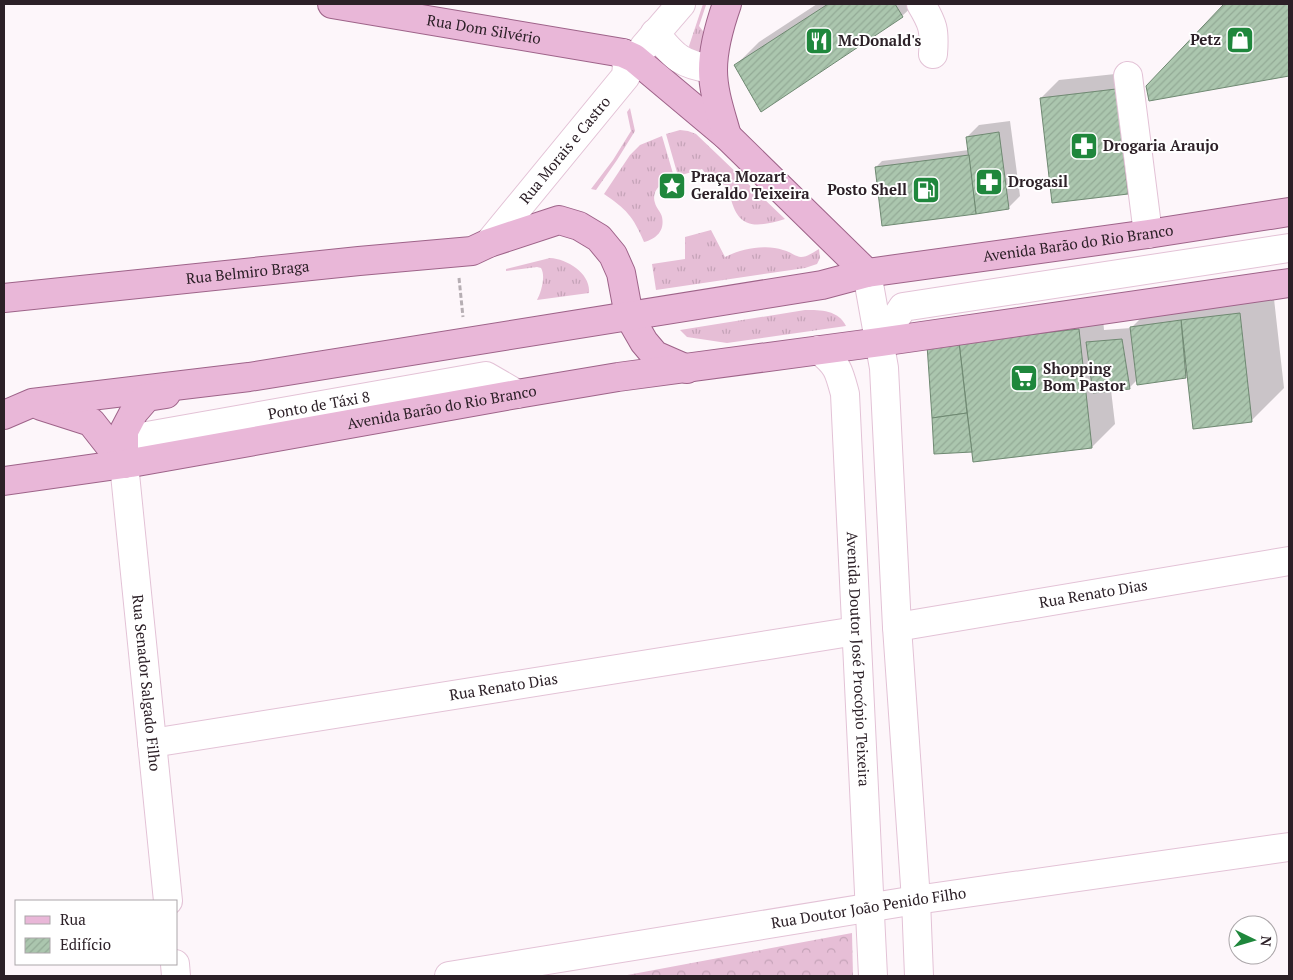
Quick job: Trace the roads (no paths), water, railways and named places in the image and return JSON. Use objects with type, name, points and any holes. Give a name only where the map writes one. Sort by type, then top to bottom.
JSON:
[{"type":"main road","name":"Rua Dom Silvério","points":[[332,4],[629,56]]},
{"type":"main road","points":[[726,136],[717,98],[713,69],[716,44],[727,4]]},
{"type":"main road","points":[[629,56],[726,136],[867,273]]},
{"type":"main road","name":"Avenida Barão do Rio Branco","points":[[4,415],[32,403],[249,377],[822,285],[867,273],[1148,234],[1289,212]]},
{"type":"main road","name":"Rua Belmiro Braga","points":[[4,298],[359,260],[472,251],[489,243],[559,220],[579,226],[599,238],[613,255],[621,274],[629,316],[644,342],[655,355],[687,369]]},
{"type":"main road","name":"Avenida Barão do Rio Branco","points":[[4,481],[127,464],[517,394],[618,378],[1289,283]]},
{"type":"main road","points":[[127,464],[124,431],[134,412],[147,397],[226,387],[249,377]]},
{"type":"main road","points":[[32,403],[90,422],[127,464]]},
{"type":"street","points":[[629,56],[655,33],[681,4]]},
{"type":"street","points":[[921,4],[931,19],[934,36],[933,54]]},
{"type":"street","points":[[655,33],[670,52],[688,64],[713,69]]},
{"type":"street","name":"Rua Morais e Castro","points":[[489,243],[626,76],[629,56]]},
{"type":"street","points":[[1128,76],[1148,234]]},
{"type":"street","points":[[880,342],[903,308],[1289,248]]},
{"type":"street","points":[[867,273],[903,308]]},
{"type":"street","points":[[867,273],[884,368],[897,627],[916,900],[919,976]]},
{"type":"street","name":"Avenida Doutor José Procópio Teixeira","points":[[819,350],[833,361],[841,376],[845,394],[873,976]]},
{"type":"street","name":"Rua Senador Salgado Filho","points":[[127,464],[168,900]]},
{"type":"street","name":"Rua Renato Dias","points":[[897,627],[1289,561]]},
{"type":"street","name":"Rua Renato Dias","points":[[152,743],[856,630]]},
{"type":"street","name":"Rua Doutor João Penido Filho","points":[[449,976],[521,970],[870,907],[1289,847]]},
{"type":"place","name":"Petz","points":[[1240,40]]},
{"type":"place","name":"McDonald's","points":[[819,41]]},
{"type":"place","name":"Drogaria Araujo","points":[[1084,146]]},
{"type":"place","name":"Drogasil","points":[[989,182]]},
{"type":"place","name":"Praça Mozart Geraldo Teixeira","points":[[672,186]]},
{"type":"place","name":"Posto Shell","points":[[926,190]]},
{"type":"place","name":"Shopping Bom Pastor","points":[[1024,378]]}]
